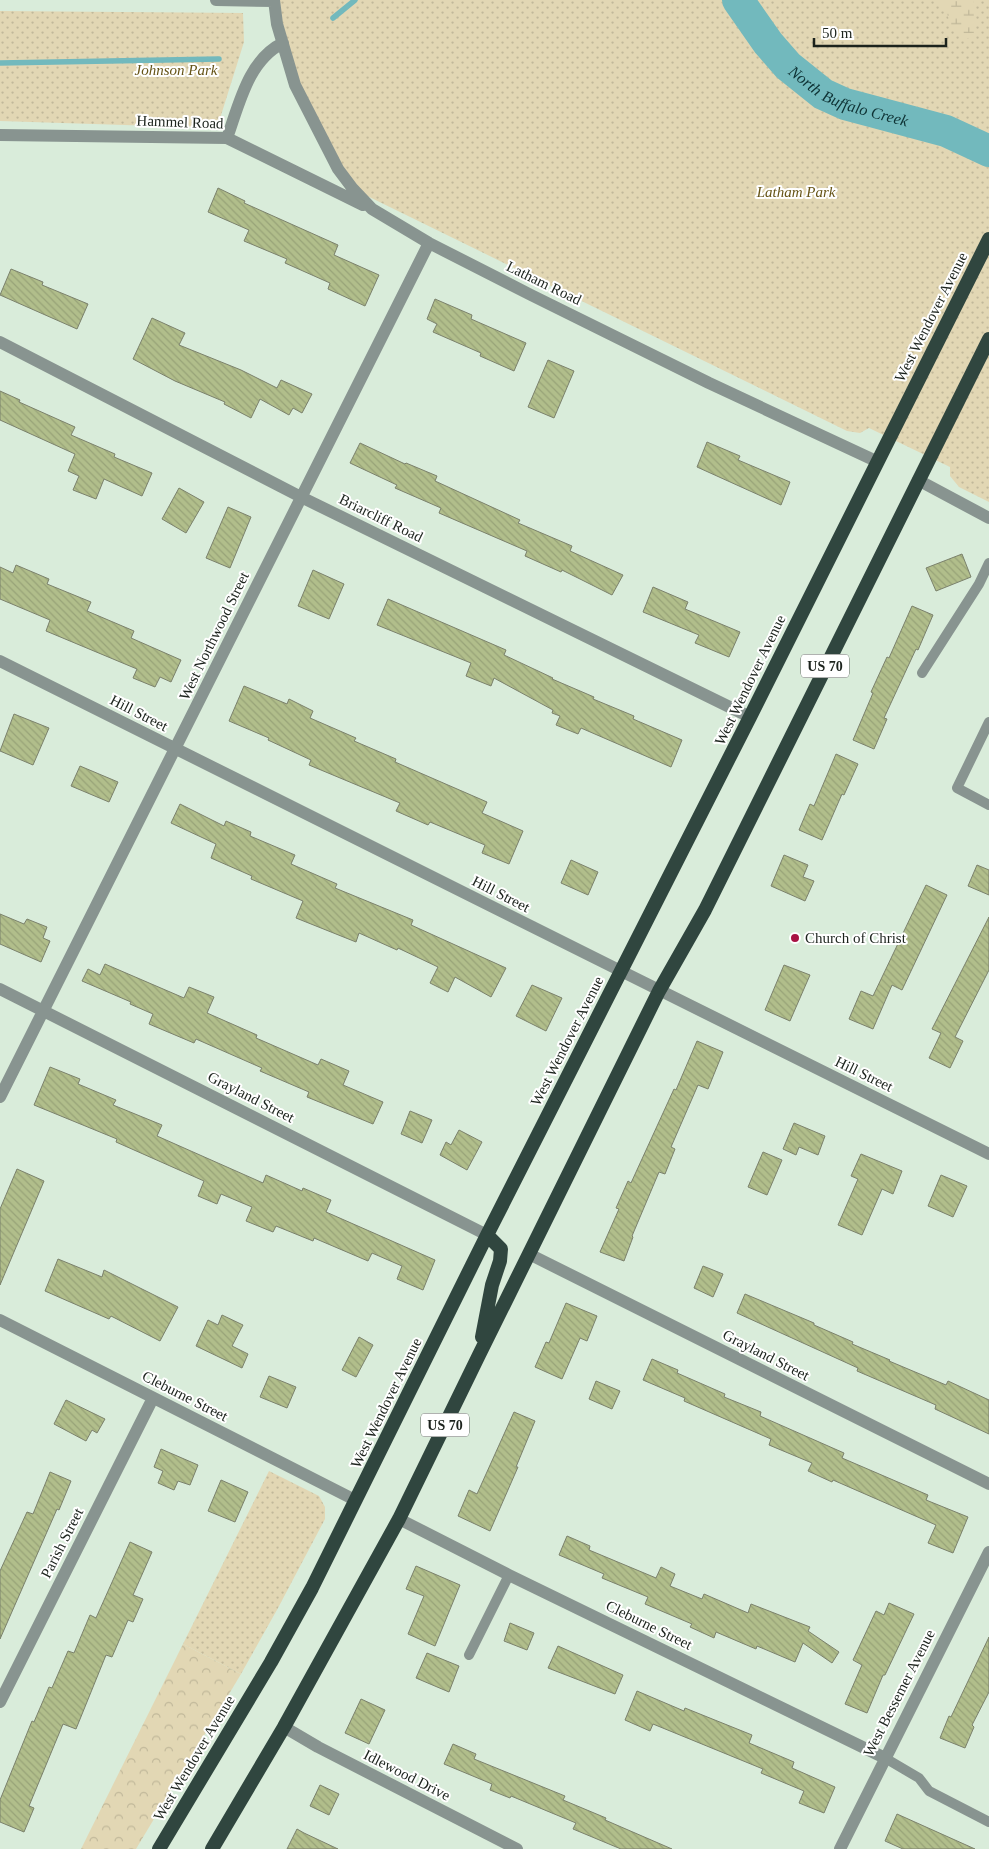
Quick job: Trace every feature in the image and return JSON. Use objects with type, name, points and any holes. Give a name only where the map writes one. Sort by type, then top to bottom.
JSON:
[{"type":"highway","name":"West Wendover Avenue","points":[[159,1849],[271,1662],[312,1588],[989,239]]},
{"type":"highway","name":"US 70","points":[[212,1849],[284,1727],[399,1519],[659,991],[704,910],[989,339]]},
{"type":"highway","points":[[479,1355],[501,1249],[488,1235]]},
{"type":"street","points":[[216,0],[274,1]]},
{"type":"street","name":"Latham Road","points":[[274,1],[277,24],[295,85],[338,169],[372,210],[429,243],[709,383],[876,461]]},
{"type":"street","points":[[227,138],[247,84],[258,63],[271,49],[283,43]]},
{"type":"street","name":"Hammel Road","points":[[0,135],[227,138],[372,210]]},
{"type":"street","name":"West Northwood Street","points":[[0,1097],[176,750],[429,243]]},
{"type":"street","name":"Briarcliff Road","points":[[0,342],[301,497],[750,717]]},
{"type":"street","points":[[918,480],[989,518]]},
{"type":"street","name":"Hill Street","points":[[0,661],[989,1154]]},
{"type":"street","name":"Grayland Street","points":[[0,989],[488,1235]]},
{"type":"street","name":"Grayland Street","points":[[529,1254],[989,1484]]},
{"type":"street","name":"Cleburne Street","points":[[0,1320],[355,1500]]},
{"type":"street","name":"Parish Street","points":[[0,1702],[152,1398]]},
{"type":"street","name":"Cleburne Street","points":[[399,1519],[509,1575],[885,1758]]},
{"type":"street","name":"West Bessemer Avenue","points":[[840,1849],[989,1552]]},
{"type":"street","name":"Idlewood Drive","points":[[284,1727],[318,1747],[517,1849]]},
{"type":"lane","points":[[922,673],[979,584],[989,562]]},
{"type":"lane","points":[[989,722],[957,788],[989,805]]},
{"type":"lane","points":[[469,1655],[509,1575]]},
{"type":"lane","points":[[885,1758],[919,1778],[929,1791],[989,1822]]},
{"type":"green space","name":"Latham Park","points":[[274,0],[989,0],[989,502],[959,487],[950,476],[950,467],[869,428],[860,433],[847,431],[353,189],[295,85]]},
{"type":"green space","points":[[935,0],[973,0],[976,9],[976,34],[965,40],[953,30],[944,6]]},
{"type":"green space","name":"Johnson Park","points":[[0,11],[243,13],[244,42],[217,128],[0,121]]},
{"type":"green space","points":[[269,1471],[319,1496],[325,1507],[325,1519],[241,1674],[183,1644]]},
{"type":"green space","points":[[183,1644],[241,1674],[136,1849],[81,1849]]},
{"type":"building","points":[[218,188],[245,201],[244,203],[338,245],[334,255],[379,275],[365,306],[328,289],[330,283],[285,263],[287,259],[244,241],[249,230],[208,212]]},
{"type":"building","points":[[11,269],[43,282],[42,285],[88,304],[77,329],[0,295]]},
{"type":"building","points":[[435,299],[472,315],[471,319],[526,343],[514,371],[480,356],[481,353],[433,332],[437,324],[427,319]]},
{"type":"building","points":[[152,318],[185,333],[179,345],[241,370],[277,388],[281,380],[312,394],[302,413],[293,408],[289,415],[260,399],[251,418],[224,404],[225,402],[175,381],[133,359]]},
{"type":"building","points":[[548,360],[574,371],[554,418],[528,407]]},
{"type":"building","points":[[0,391],[20,400],[19,402],[75,427],[71,435],[115,454],[114,457],[152,473],[142,496],[104,479],[96,499],[73,490],[79,476],[68,471],[75,454],[0,420]]},
{"type":"building","points":[[707,442],[740,456],[738,460],[790,482],[781,505],[697,467]]},
{"type":"building","points":[[360,443],[405,464],[437,476],[435,481],[520,520],[518,523],[572,546],[570,551],[623,575],[612,595],[562,570],[561,572],[525,556],[527,551],[439,513],[441,508],[395,488],[397,485],[350,463]]},
{"type":"building","points":[[179,488],[204,502],[186,533],[162,519]]},
{"type":"building","points":[[228,507],[251,517],[230,568],[206,558]]},
{"type":"building","points":[[962,554],[971,577],[936,591],[926,568]]},
{"type":"building","points":[[16,565],[49,579],[47,584],[91,602],[87,611],[134,631],[131,638],[181,660],[171,682],[160,677],[155,687],[133,678],[137,669],[46,631],[50,620],[0,599],[0,567],[13,573]]},
{"type":"building","points":[[313,570],[344,584],[329,619],[298,606]]},
{"type":"building","points":[[653,587],[688,602],[685,609],[740,632],[729,657],[695,643],[699,635],[643,612]]},
{"type":"building","points":[[388,599],[506,650],[504,655],[594,697],[593,699],[634,716],[633,719],[682,740],[671,767],[581,728],[578,734],[556,725],[560,716],[552,713],[553,710],[494,678],[491,686],[466,676],[471,663],[377,625]]},
{"type":"building","points":[[912,606],[933,615],[884,718],[887,719],[874,749],[853,740],[873,693],[871,692],[887,657],[889,658]]},
{"type":"building","points":[[244,686],[287,704],[289,699],[313,711],[310,718],[356,738],[354,741],[396,759],[395,762],[487,802],[482,813],[523,831],[509,864],[482,853],[485,845],[430,822],[428,825],[396,811],[400,803],[309,765],[311,760],[268,740],[269,738],[229,721]]},
{"type":"building","points":[[14,714],[49,728],[33,765],[0,751]]},
{"type":"building","points":[[836,754],[858,764],[844,795],[842,794],[822,840],[799,830],[810,804],[814,806]]},
{"type":"building","points":[[80,766],[118,782],[109,802],[71,786]]},
{"type":"building","points":[[180,804],[224,826],[226,821],[251,832],[250,836],[295,855],[291,864],[337,884],[335,888],[413,920],[411,925],[506,968],[491,997],[455,977],[448,992],[430,983],[438,967],[398,948],[397,950],[359,933],[356,942],[296,918],[303,901],[251,879],[252,876],[211,858],[216,844],[171,823]]},
{"type":"building","points":[[784,855],[808,865],[803,877],[814,881],[805,901],[771,886]]},
{"type":"building","points":[[571,860],[598,872],[588,895],[561,883]]},
{"type":"building","points":[[977,865],[989,870],[989,895],[968,886]]},
{"type":"building","points":[[926,885],[947,895],[902,990],[892,985],[873,1029],[849,1019],[861,991],[873,996]]},
{"type":"building","points":[[0,914],[24,924],[27,919],[47,927],[43,938],[50,941],[41,962],[0,944]]},
{"type":"building","points":[[989,917],[989,970],[955,1037],[963,1041],[950,1068],[929,1058],[941,1033],[932,1029]]},
{"type":"building","points":[[105,964],[184,998],[189,987],[214,997],[207,1013],[257,1035],[256,1038],[318,1065],[321,1059],[349,1071],[343,1085],[383,1102],[373,1124],[307,1097],[309,1092],[260,1071],[262,1068],[196,1039],[194,1043],[149,1024],[153,1014],[130,1004],[131,1002],[82,981],[88,969],[100,975]]},
{"type":"building","points":[[784,965],[810,975],[790,1021],[765,1010]]},
{"type":"building","points":[[532,985],[562,998],[546,1031],[516,1016]]},
{"type":"building","points":[[697,1041],[723,1052],[708,1089],[698,1085],[671,1147],[675,1149],[665,1174],[659,1172],[632,1236],[624,1261],[600,1252],[619,1209],[616,1208],[628,1181],[631,1183],[674,1089],[676,1090]]},
{"type":"building","points":[[50,1067],[80,1079],[78,1084],[116,1100],[113,1105],[162,1125],[157,1136],[263,1183],[266,1175],[302,1191],[303,1188],[331,1200],[326,1212],[435,1260],[423,1290],[397,1279],[402,1266],[372,1253],[368,1261],[314,1238],[313,1241],[276,1226],[273,1232],[246,1221],[252,1207],[221,1194],[217,1204],[198,1196],[204,1181],[116,1142],[117,1139],[34,1105]]},
{"type":"building","points":[[410,1111],[432,1120],[422,1143],[401,1134]]},
{"type":"building","points":[[794,1123],[825,1136],[818,1155],[799,1147],[796,1155],[783,1149]]},
{"type":"building","points":[[459,1130],[482,1142],[467,1170],[440,1155],[446,1142],[451,1145]]},
{"type":"building","points":[[763,1152],[782,1160],[767,1195],[748,1187]]},
{"type":"building","points":[[861,1154],[902,1171],[893,1194],[882,1189],[862,1235],[838,1225],[858,1179],[851,1176]]},
{"type":"building","points":[[17,1169],[44,1181],[0,1285],[0,1209]]},
{"type":"building","points":[[941,1175],[967,1186],[953,1217],[928,1206]]},
{"type":"building","points":[[58,1259],[102,1277],[104,1270],[178,1307],[160,1341],[111,1316],[109,1319],[45,1291]]},
{"type":"building","points":[[703,1266],[723,1274],[713,1297],[694,1288]]},
{"type":"building","points":[[745,1294],[814,1323],[814,1325],[853,1342],[852,1344],[889,1361],[946,1385],[948,1381],[989,1400],[989,1434],[935,1409],[936,1405],[857,1371],[858,1368],[737,1313]]},
{"type":"building","points":[[566,1303],[597,1316],[587,1341],[580,1338],[562,1379],[535,1367],[546,1342],[549,1343]]},
{"type":"building","points":[[222,1315],[243,1325],[232,1346],[248,1354],[242,1368],[196,1346],[208,1320],[218,1325]]},
{"type":"building","points":[[359,1337],[373,1345],[356,1377],[342,1370]]},
{"type":"building","points":[[652,1359],[678,1370],[677,1373],[725,1394],[724,1397],[761,1412],[760,1416],[844,1453],[842,1458],[928,1495],[926,1500],[968,1517],[953,1553],[928,1543],[936,1525],[808,1471],[812,1463],[769,1445],[771,1439],[684,1401],[685,1398],[643,1380]]},
{"type":"building","points":[[269,1376],[296,1387],[287,1408],[260,1397]]},
{"type":"building","points":[[596,1381],[620,1391],[612,1409],[589,1399]]},
{"type":"building","points":[[66,1400],[105,1419],[97,1433],[92,1430],[86,1441],[54,1424]]},
{"type":"building","points":[[514,1412],[535,1421],[516,1467],[518,1467],[490,1531],[458,1516],[469,1490],[477,1494]]},
{"type":"building","points":[[161,1449],[198,1465],[190,1485],[178,1481],[174,1490],[158,1483],[163,1471],[154,1467]]},
{"type":"building","points":[[50,1472],[71,1481],[0,1639],[0,1571],[27,1512],[33,1514]]},
{"type":"building","points":[[221,1480],[248,1492],[235,1522],[208,1511]]},
{"type":"building","points":[[567,1536],[590,1546],[589,1550],[656,1578],[661,1567],[675,1574],[670,1586],[702,1599],[704,1594],[748,1613],[751,1604],[810,1627],[808,1631],[839,1652],[832,1663],[803,1643],[795,1662],[757,1646],[756,1649],[716,1632],[714,1638],[690,1627],[692,1624],[645,1604],[648,1597],[602,1578],[604,1574],[559,1555]]},
{"type":"building","points":[[130,1542],[152,1552],[133,1595],[143,1599],[133,1622],[128,1620],[112,1657],[106,1655],[76,1729],[63,1724],[29,1806],[34,1808],[24,1832],[0,1822],[0,1800],[32,1721],[34,1722],[49,1687],[52,1688],[68,1651],[74,1653],[90,1615],[96,1618]]},
{"type":"building","points":[[416,1566],[460,1585],[435,1646],[408,1634],[424,1596],[406,1589]]},
{"type":"building","points":[[889,1603],[914,1614],[885,1675],[883,1675],[867,1713],[845,1704],[862,1665],[853,1660],[876,1611],[884,1615]]},
{"type":"building","points":[[510,1623],[534,1633],[527,1650],[504,1641]]},
{"type":"building","points":[[989,1637],[989,1692],[972,1725],[974,1727],[965,1748],[940,1738],[949,1716],[951,1717]]},
{"type":"building","points":[[558,1646],[623,1675],[615,1694],[548,1668]]},
{"type":"building","points":[[427,1653],[459,1666],[449,1692],[416,1678]]},
{"type":"building","points":[[637,1691],[684,1711],[685,1708],[752,1735],[749,1743],[794,1762],[792,1768],[835,1787],[824,1813],[799,1803],[804,1791],[761,1773],[763,1769],[653,1724],[650,1731],[625,1720]]},
{"type":"building","points":[[361,1699],[385,1710],[369,1744],[345,1733]]},
{"type":"building","points":[[453,1744],[476,1754],[474,1759],[565,1796],[563,1800],[672,1849],[621,1849],[573,1829],[576,1823],[511,1796],[510,1798],[490,1790],[492,1784],[444,1764]]},
{"type":"building","points":[[320,1785],[339,1794],[329,1815],[310,1806]]},
{"type":"building","points":[[897,1814],[975,1849],[903,1849],[885,1841]]},
{"type":"building","points":[[297,1829],[304,1833],[338,1849],[287,1849]]},
{"type":"waterway","points":[[333,18],[355,0]]},
{"type":"waterway","name":"North Buffalo Creek","points":[[738,0],[768,43],[788,66],[823,94],[845,104],[946,131],[989,151]]},
{"type":"waterway","points":[[0,63],[219,59]]},
{"type":"place","name":"Church of Christ","points":[[795,938]]}]
